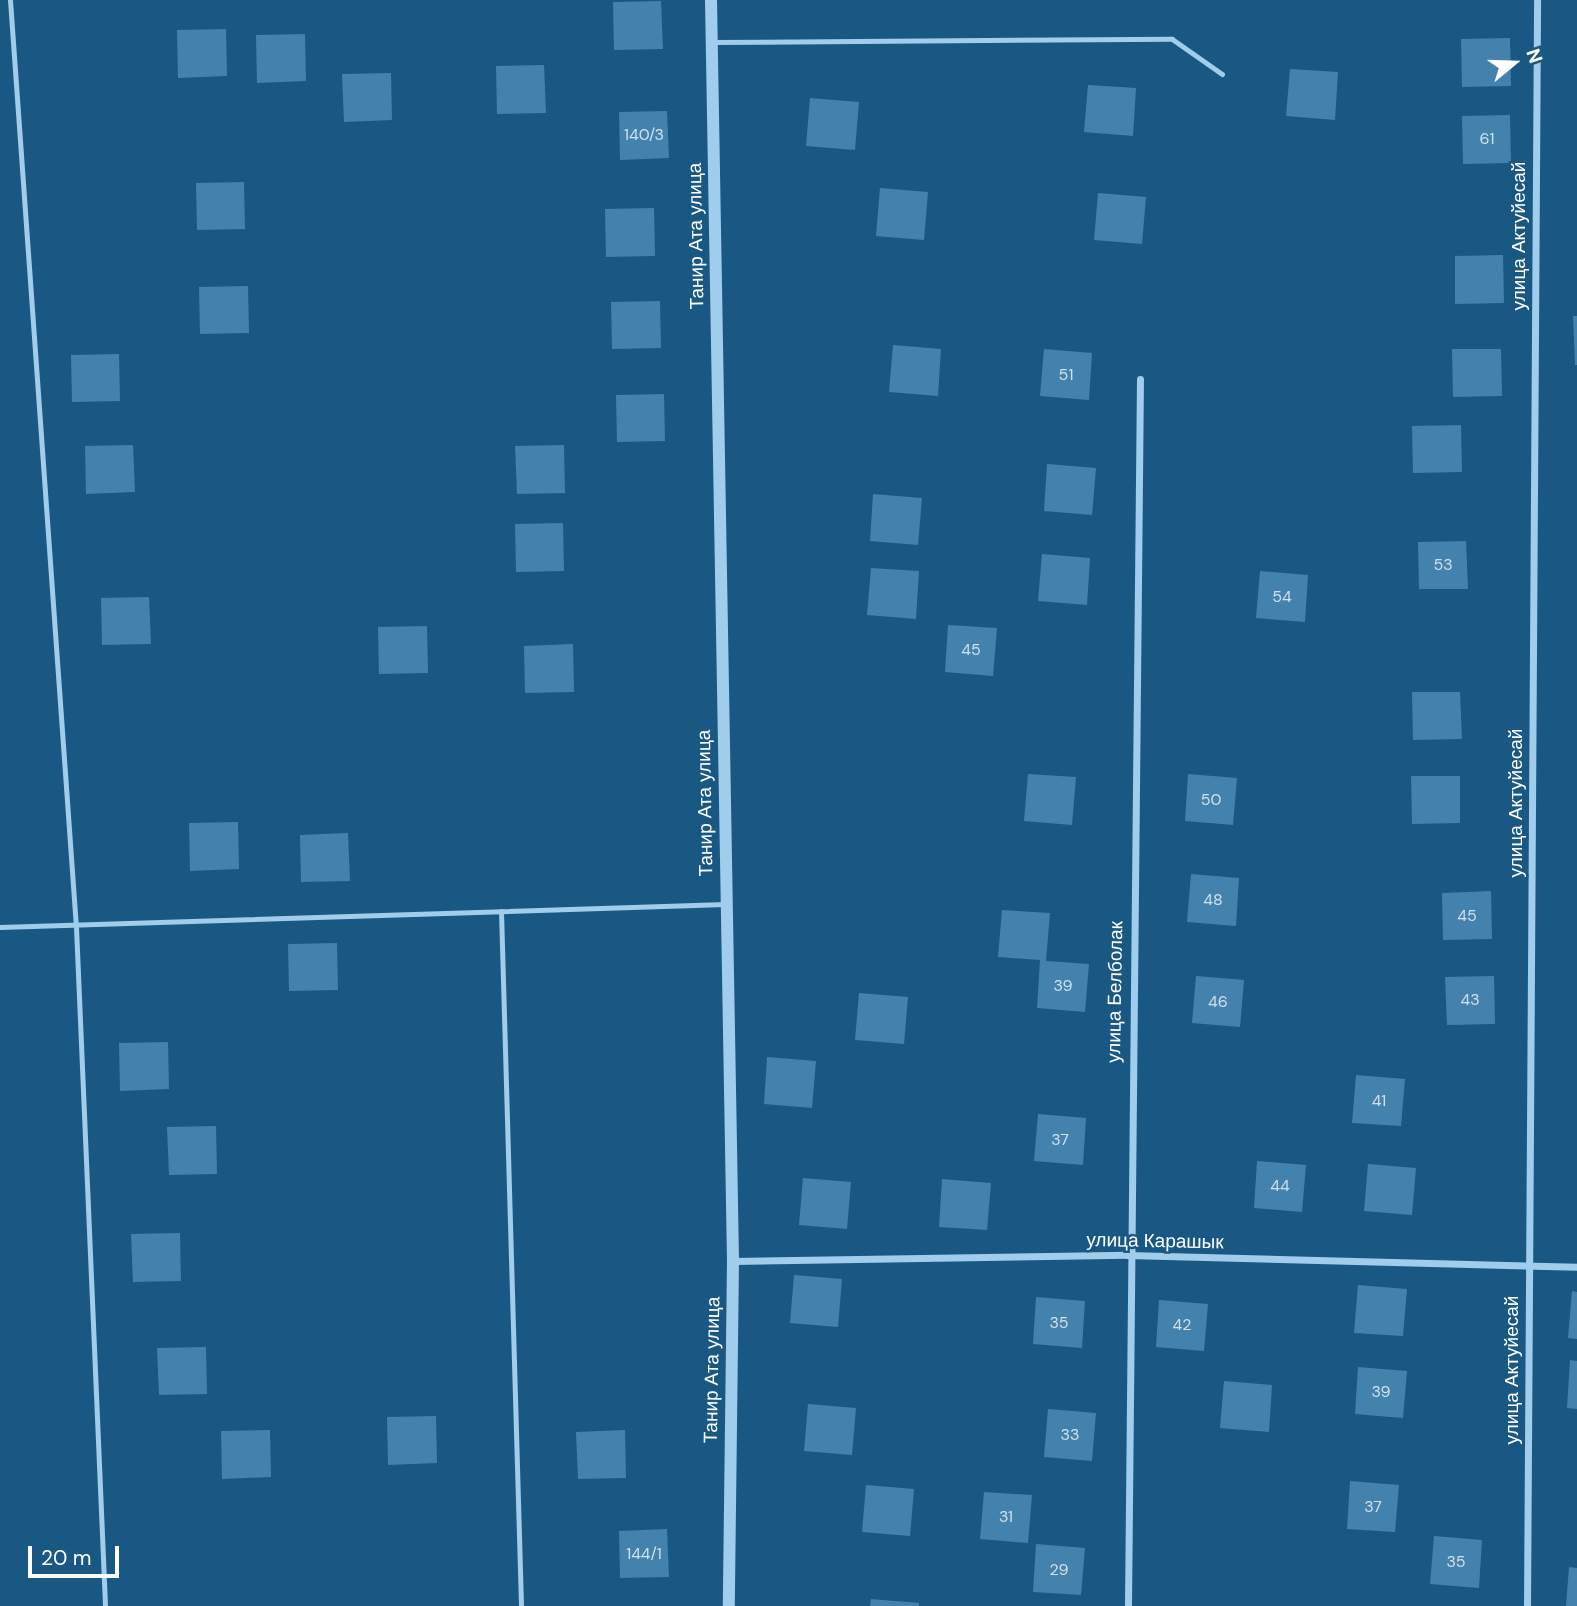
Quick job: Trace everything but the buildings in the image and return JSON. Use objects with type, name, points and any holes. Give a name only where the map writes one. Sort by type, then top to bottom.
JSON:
[{"type":"street","name":"Танир Ата улица","points":[[711,0],[733,1261],[729,1606]]},
{"type":"street","name":"улица Актуйесай","points":[[1527,1606],[1536,0]]},
{"type":"street","name":"улица Белболак","points":[[1128,1606],[1127,1255],[1140,379]]},
{"type":"street","name":"улица Карашык","points":[[733,1261],[1127,1255],[1577,1267]]},
{"type":"lane","points":[[10,0],[76,927],[105,1606]]},
{"type":"lane","points":[[712,42],[1172,39],[1222,74]]},
{"type":"lane","points":[[0,928],[726,904]]},
{"type":"lane","points":[[501,911],[521,1606]]}]
